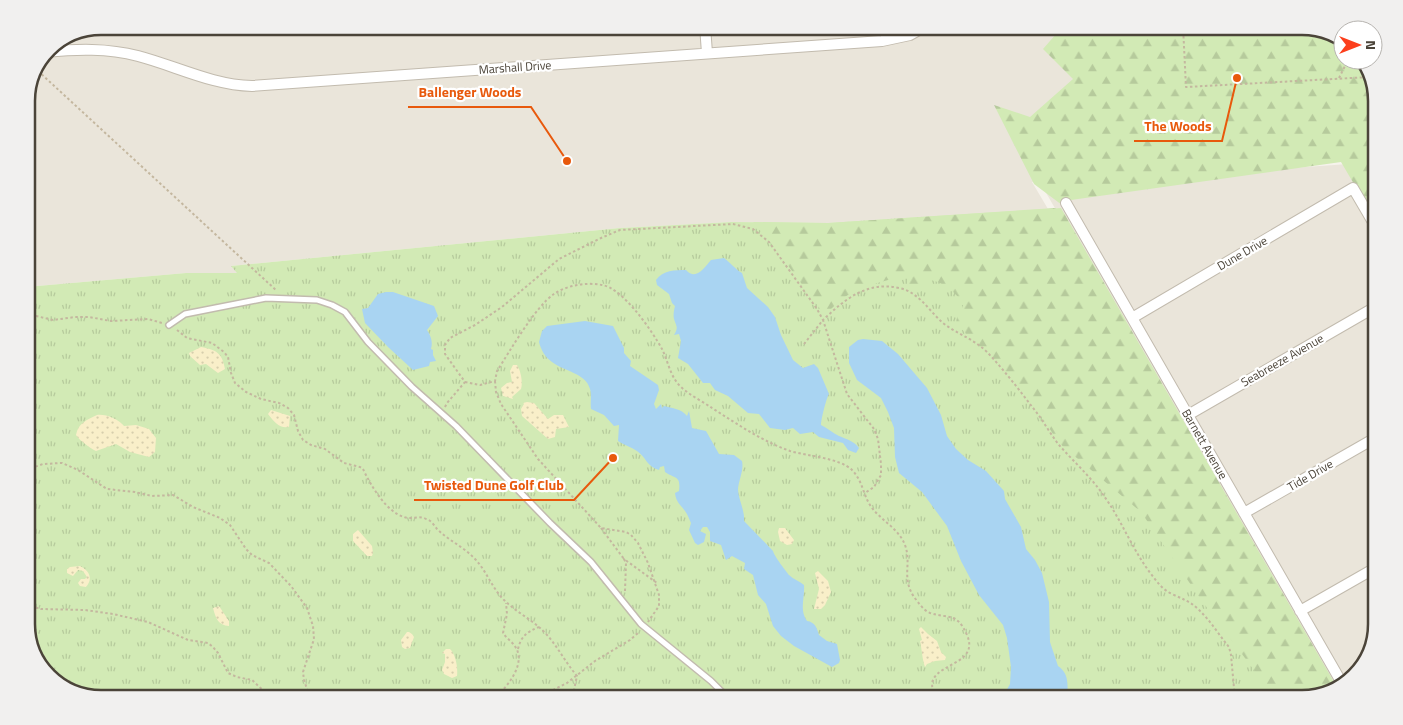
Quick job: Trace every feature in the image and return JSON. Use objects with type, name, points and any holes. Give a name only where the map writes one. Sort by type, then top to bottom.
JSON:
[{"type":"street","points":[[706,35],[707,53]]},
{"type":"street","name":"Marshall Drive","points":[[57,51],[90,49],[122,53],[141,57],[216,82],[252,86],[882,41],[910,35]]},
{"type":"street","name":"Dune Drive","points":[[1132,318],[1353,188],[1368,214]]},
{"type":"street","name":"Barnett Avenue","points":[[1066,203],[1339,678]]},
{"type":"street","name":"Seabreeze Avenue","points":[[1188,415],[1368,311]]},
{"type":"street","name":"Tide Drive","points":[[1244,513],[1368,442]]},
{"type":"street","points":[[1300,610],[1368,572]]},
{"type":"lane","points":[[169,325],[185,314],[266,298],[317,300],[345,312],[368,342],[412,387],[442,414],[591,562],[641,624],[720,690]]},
{"type":"path","points":[[1183,35],[1186,87],[1364,77]]},
{"type":"path","points":[[1338,79],[1343,70]]},
{"type":"path","points":[[41,74],[286,298]]},
{"type":"path","points":[[865,493],[874,487],[881,475],[878,439],[874,429],[847,394],[823,320],[817,309],[769,242],[754,229],[734,224],[620,230],[559,259],[502,307],[450,338],[445,346],[445,354],[466,382],[480,385],[495,381],[497,371],[531,319],[554,294],[573,286],[586,284],[605,285],[618,293],[647,326],[663,351],[674,379],[684,389],[771,444],[846,466],[858,478],[871,507],[902,539],[907,554],[907,582],[915,598],[930,613],[946,615],[955,619],[963,628],[968,639],[969,647],[964,656],[956,664],[939,673],[934,678],[933,690]]},
{"type":"path","points":[[804,344],[823,320],[842,302],[856,294],[877,287],[906,290],[916,296],[943,322],[977,344],[1008,376],[1059,444],[1102,494],[1118,516],[1136,554],[1161,586],[1199,609],[1229,648],[1234,690]]},
{"type":"path","points":[[35,316],[53,320],[75,317],[89,317],[111,321],[148,319],[169,325],[187,338],[206,341],[218,347],[228,357],[233,378],[240,388],[257,397],[279,403],[288,408],[294,415],[298,431],[303,440],[311,445],[325,448],[344,463],[360,466],[375,492],[402,517],[420,517],[429,520],[448,540],[477,560],[486,572],[493,587],[505,600],[549,637],[567,665],[577,676],[574,690]]},
{"type":"path","points":[[442,414],[447,402],[466,382]]},
{"type":"path","points":[[35,467],[43,464],[62,463],[78,470],[107,489],[152,496],[174,495],[193,507],[220,518],[230,525],[246,549],[252,555],[269,563],[295,591],[307,608],[313,626],[314,639],[303,672],[308,690]]},
{"type":"path","points":[[600,528],[624,559],[656,583]]},
{"type":"path","points":[[624,559],[626,563],[624,578],[627,606]]},
{"type":"path","points":[[505,600],[507,611],[503,633],[517,650]]},
{"type":"path","points":[[35,607],[86,610],[113,614],[148,622],[188,640],[208,643],[213,647],[228,673],[252,680],[263,690]]},
{"type":"path","points":[[504,690],[515,674],[517,650],[520,640],[523,635],[539,627]]},
{"type":"shaded area","points":[[100,35],[1302,35],[1319,37],[1333,43],[1333,70],[1360,70],[1365,79],[1368,99],[1110,181],[1368,163],[1368,624],[1366,641],[1361,653],[1349,671],[1329,684],[1041,184],[1098,181],[1032,182],[1048,209],[828,223],[731,222],[620,228],[231,266],[238,273],[186,273],[35,286],[35,96],[42,72],[57,51],[79,38]]},
{"type":"green space","points":[[1055,35],[1302,35],[1319,37],[1331,42],[1333,43],[1333,70],[1360,70],[1365,79],[1368,96],[1368,208],[1341,162],[1071,200],[1062,205],[1034,184],[994,105],[1030,117],[1073,79],[1043,49]]},
{"type":"green space","points":[[1055,208],[1329,684],[1319,688],[1302,690],[100,690],[79,687],[64,679],[46,661],[38,646],[35,629],[35,286],[186,273],[237,273],[231,266],[620,228],[731,222],[828,223]]},
{"type":"green space","points":[[1061,208],[1334,682],[1311,689],[1266,690],[1257,674],[1202,601],[1141,512],[1059,443],[1032,402],[956,323],[963,305],[951,290],[932,280],[926,280],[921,281],[923,289],[920,292],[913,291],[907,288],[911,273],[856,291],[845,297],[824,314],[775,248],[753,222],[828,223]]},
{"type":"sand","points":[[201,347],[218,353],[225,369],[218,373],[206,364],[200,365],[190,356],[189,353]]},
{"type":"sand","points":[[513,365],[517,365],[521,374],[522,384],[521,389],[512,397],[513,399],[503,396],[501,388],[507,383],[512,382],[510,371]]},
{"type":"sand","points":[[523,403],[534,403],[548,419],[554,415],[563,415],[569,427],[556,429],[555,437],[548,439],[522,416],[521,409]]},
{"type":"sand","points":[[271,410],[290,416],[289,427],[280,426],[275,422],[268,414]]},
{"type":"sand","points":[[97,415],[112,418],[124,426],[136,425],[149,429],[156,438],[155,452],[149,457],[130,452],[116,444],[96,451],[91,448],[76,435],[86,420]]},
{"type":"sand","points":[[779,528],[785,528],[794,540],[792,544],[787,545],[780,541]]},
{"type":"sand","points":[[358,530],[372,546],[372,556],[367,556],[353,541],[353,534]]},
{"type":"sand","points":[[80,566],[86,570],[90,578],[86,587],[80,586],[78,583],[81,579],[87,577],[83,571],[78,570],[73,576],[67,573],[67,569],[70,567]]},
{"type":"sand","points":[[818,571],[828,581],[831,592],[821,609],[814,609],[819,589],[815,573]]},
{"type":"sand","points":[[219,606],[229,621],[229,626],[220,623],[216,618],[213,608]]},
{"type":"sand","points":[[921,627],[937,641],[941,652],[946,657],[945,660],[935,661],[927,664],[925,667],[920,641],[922,640],[919,629]]},
{"type":"sand","points":[[407,632],[414,637],[410,648],[405,649],[402,647],[401,640]]},
{"type":"sand","points":[[446,649],[450,649],[456,662],[457,676],[452,678],[444,674],[442,670],[445,654],[442,653]]},
{"type":"water","points":[[724,258],[742,273],[747,288],[768,307],[775,317],[793,360],[803,368],[814,364],[818,368],[829,394],[821,425],[855,444],[859,448],[856,453],[848,450],[843,443],[819,437],[813,432],[800,434],[793,428],[785,430],[770,428],[759,414],[748,413],[728,396],[715,390],[710,383],[703,383],[688,364],[678,358],[681,341],[679,334],[674,335],[677,328],[674,317],[675,306],[669,294],[657,285],[656,280],[666,272],[686,270],[696,274],[703,270],[711,260]]},
{"type":"water","points":[[393,292],[434,306],[438,316],[427,330],[436,361],[430,362],[429,366],[413,370],[365,323],[362,309],[368,308],[378,294]]},
{"type":"water","points":[[585,321],[613,326],[624,348],[624,353],[631,361],[630,366],[658,385],[659,390],[654,404],[656,409],[661,404],[662,408],[664,406],[677,409],[687,416],[689,411],[692,428],[706,431],[719,454],[734,455],[742,461],[738,489],[744,521],[773,551],[789,575],[804,585],[803,613],[807,621],[815,626],[819,635],[827,641],[837,644],[839,663],[832,667],[794,646],[781,636],[773,626],[766,604],[758,595],[753,575],[744,569],[745,563],[732,556],[726,560],[721,545],[710,541],[710,532],[707,527],[703,527],[700,531],[706,534],[704,542],[698,545],[695,543],[689,530],[691,523],[687,514],[678,503],[675,493],[679,491],[678,480],[665,472],[664,466],[660,467],[659,470],[655,469],[637,451],[618,441],[619,425],[614,426],[604,415],[591,409],[591,391],[584,379],[557,365],[545,356],[539,342],[542,331],[547,326]]},
{"type":"water","points":[[858,340],[882,341],[898,354],[927,388],[941,415],[947,436],[956,449],[968,460],[986,471],[1004,491],[1005,499],[1021,527],[1026,549],[1042,573],[1049,602],[1050,642],[1058,666],[1066,677],[1068,690],[1007,690],[1010,684],[1011,667],[1003,625],[979,595],[961,561],[947,526],[922,492],[899,473],[895,457],[894,428],[888,412],[881,398],[857,380],[849,363],[849,347]]},
{"type":"place","name":"The Woods","points":[[1237,78]]},
{"type":"place","name":"Ballenger Woods","points":[[567,161]]},
{"type":"place","name":"Twisted Dune Golf Club","points":[[613,458]]}]
